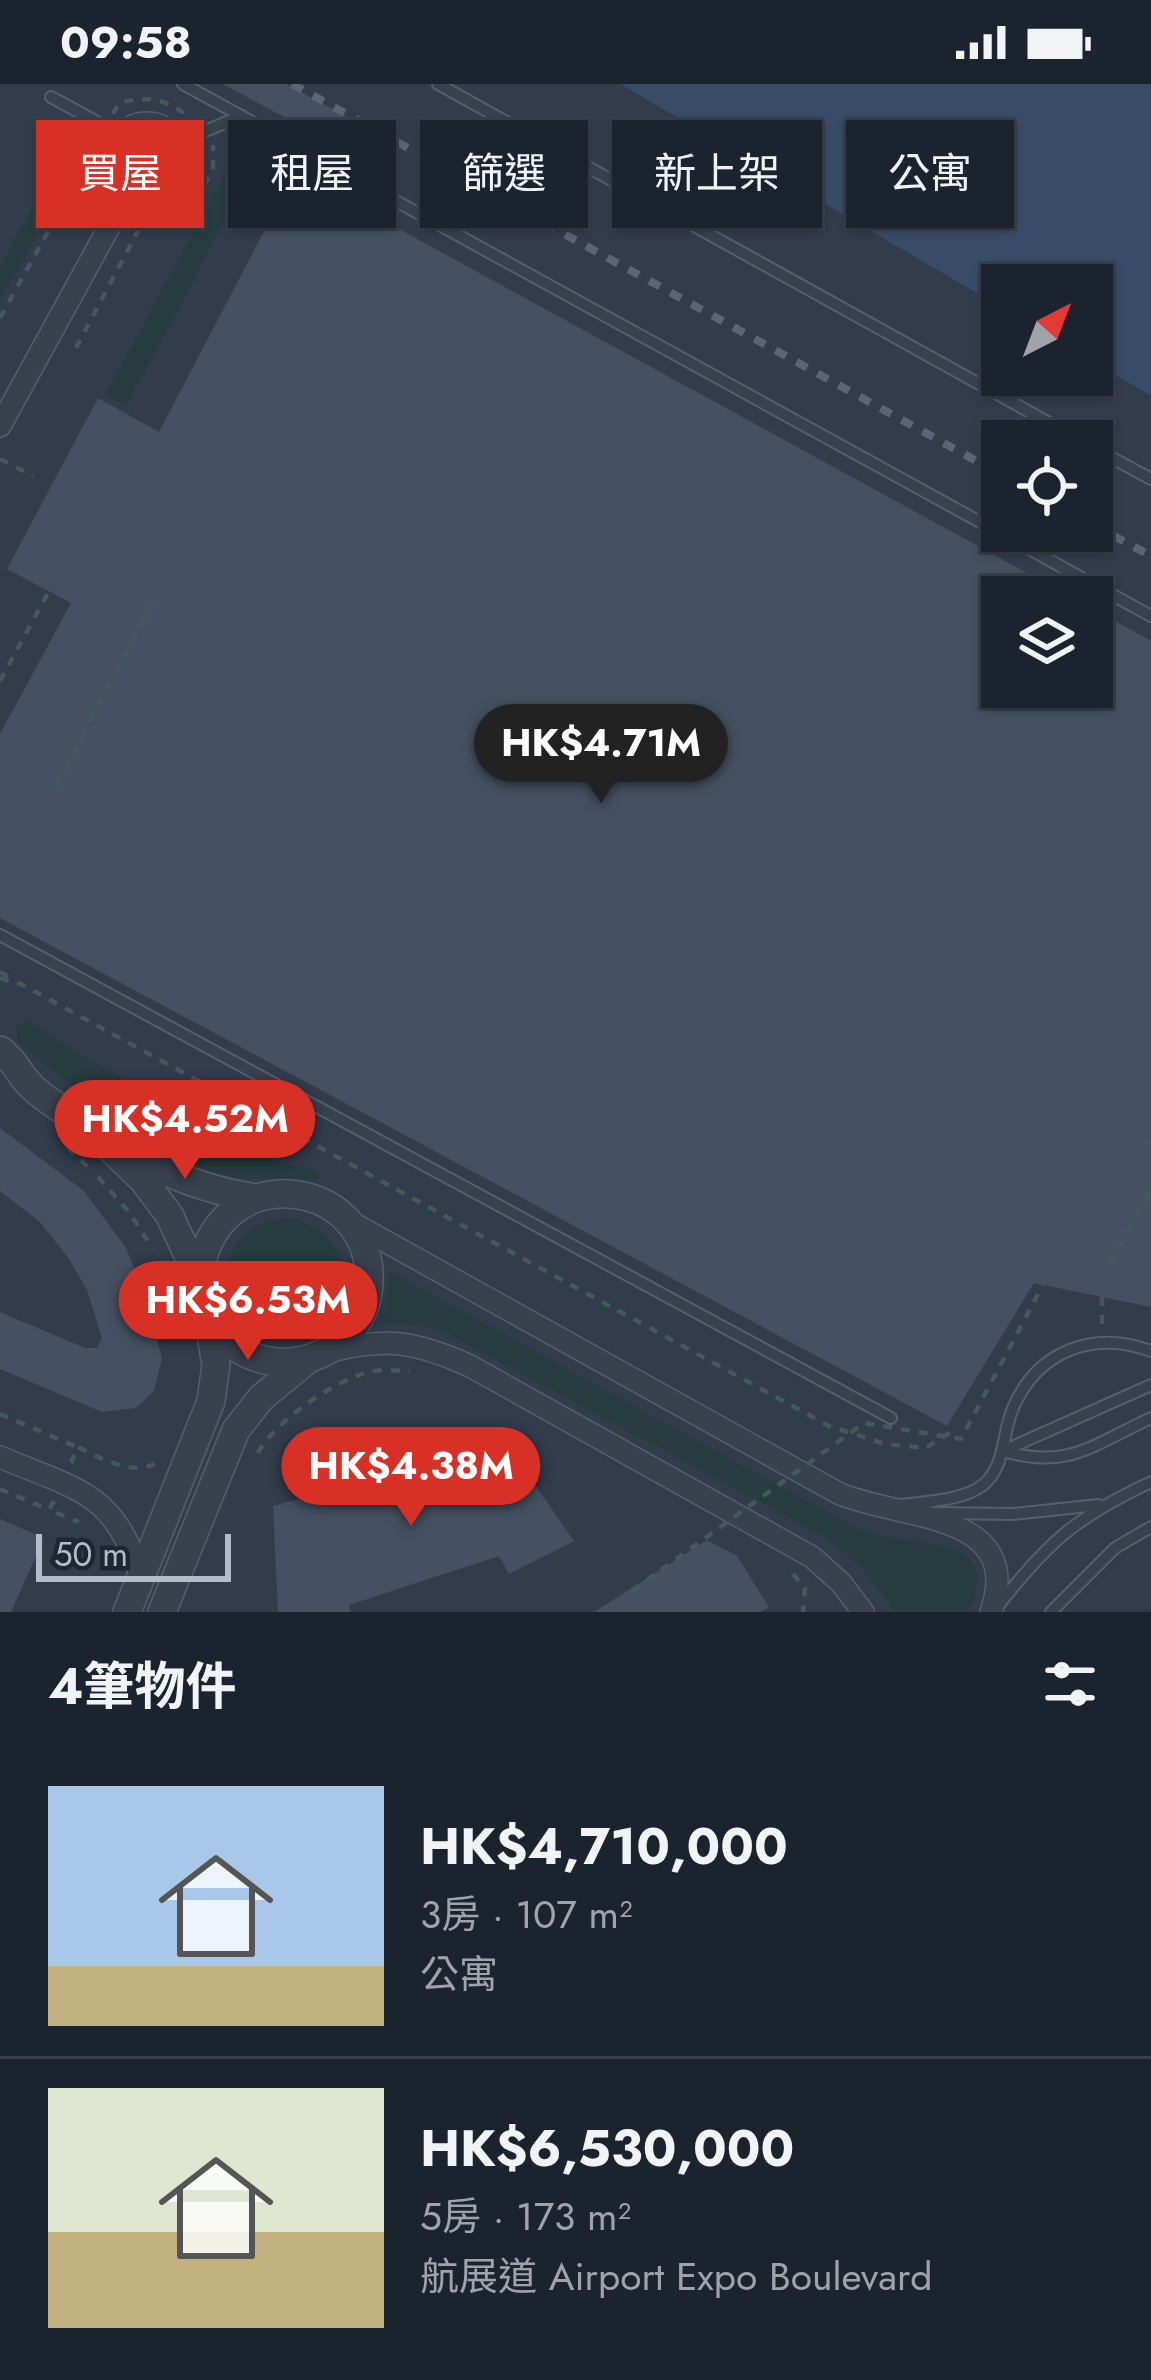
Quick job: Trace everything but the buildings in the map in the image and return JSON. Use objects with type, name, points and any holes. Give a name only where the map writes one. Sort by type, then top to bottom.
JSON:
[{"type":"street","points":[[0,426],[109,228]]},
{"type":"street","points":[[0,1051],[16,1062],[28,1084]]},
{"type":"street","points":[[0,1078],[28,1084],[96,1134],[167,1174],[219,1193],[256,1198],[304,1195],[327,1204],[346,1219],[838,1493],[881,1509],[960,1526],[980,1539],[997,1574],[992,1612]]},
{"type":"street","points":[[96,1134],[158,1199],[216,1329],[248,1355],[268,1362],[318,1356],[372,1341],[434,1350],[812,1557],[863,1612]]},
{"type":"street","points":[[127,1612],[211,1401],[216,1365],[202,1295],[208,1240],[220,1222],[256,1198]]},
{"type":"street","points":[[162,1612],[236,1430],[261,1398],[354,1327],[369,1291],[366,1252],[346,1219]]},
{"type":"street","points":[[0,1457],[62,1483],[111,1512],[128,1538],[141,1578]]},
{"type":"lane","points":[[183,84],[1151,616]]},
{"type":"lane","points":[[438,84],[1044,420]]},
{"type":"lane","points":[[51,97],[93,120]]},
{"type":"lane","points":[[204,131],[242,116]]},
{"type":"lane","points":[[1113,458],[1151,479]]},
{"type":"lane","points":[[0,935],[891,1418]]},
{"type":"lane","points":[[881,1509],[982,1485],[1003,1451],[1014,1405],[1047,1362],[1102,1341],[1151,1351]]},
{"type":"lane","points":[[1003,1451],[1151,1385]]},
{"type":"lane","points":[[1003,1451],[1036,1460],[1060,1460],[1151,1418]]},
{"type":"lane","points":[[992,1612],[1055,1538],[1101,1505],[1151,1482]]},
{"type":"lane","points":[[904,1513],[1014,1514],[1101,1505]]},
{"type":"lane","points":[[1051,1612],[1121,1542],[1151,1527]]},
{"type":"path","points":[[0,459],[33,476]]},
{"type":"path","points":[[0,682],[49,591]]},
{"type":"path","points":[[56,785],[155,600]]},
{"type":"path","points":[[21,984],[26,973]]},
{"type":"path","points":[[0,975],[829,1426],[885,1444],[926,1448],[955,1429]]},
{"type":"path","points":[[54,1136],[129,1212],[161,1261]]},
{"type":"path","points":[[1109,1265],[1151,1190]]},
{"type":"path","points":[[632,1591],[864,1424],[961,1439],[1043,1285]]},
{"type":"path","points":[[1102,1297],[1102,1341]]},
{"type":"path","points":[[256,1456],[278,1427],[344,1383],[373,1371],[423,1370]]},
{"type":"path","points":[[0,1414],[113,1464],[142,1469],[156,1464],[163,1454]]},
{"type":"path","points":[[50,1510],[78,1447]]},
{"type":"path","points":[[0,1490],[88,1525]]},
{"type":"path","points":[[702,1519],[722,1530]]},
{"type":"path","points":[[781,1562],[805,1588],[803,1612]]},
{"type":"shaded area","points":[[0,84],[620,84],[681,120],[612,120],[612,228],[822,228],[822,202],[846,217],[846,228],[866,228],[981,296],[981,396],[1113,396],[1113,373],[1151,396],[1151,1612],[0,1612]]},
{"type":"green space","points":[[228,168],[228,214],[127,406],[105,396],[196,228],[204,228],[204,213]]},
{"type":"green space","points":[[36,203],[36,228],[41,228],[0,300],[0,266]]},
{"type":"green space","points":[[27,1020],[80,1055],[280,1164],[319,1174],[316,1180],[250,1179],[212,1172],[153,1144],[18,1043],[16,1028]]},
{"type":"green space","points":[[285,1219],[307,1223],[326,1236],[339,1255],[343,1277],[339,1299],[326,1318],[307,1331],[285,1335],[263,1331],[244,1318],[231,1299],[227,1277],[231,1255],[244,1236],[263,1223]]},
{"type":"green space","points":[[389,1271],[860,1530],[963,1554],[975,1567],[977,1585],[968,1612],[896,1612],[861,1567],[827,1538],[440,1330],[380,1323],[387,1308]]},
{"type":"water","points":[[620,84],[1151,84],[1151,396],[1113,373],[1113,264],[981,264],[981,296],[866,228],[1014,228],[1014,120],[846,120],[846,217],[822,202],[822,120],[681,120]]},
{"type":"railway","points":[[292,84],[981,463]]},
{"type":"railway","points":[[1113,535],[1151,556]]}]
